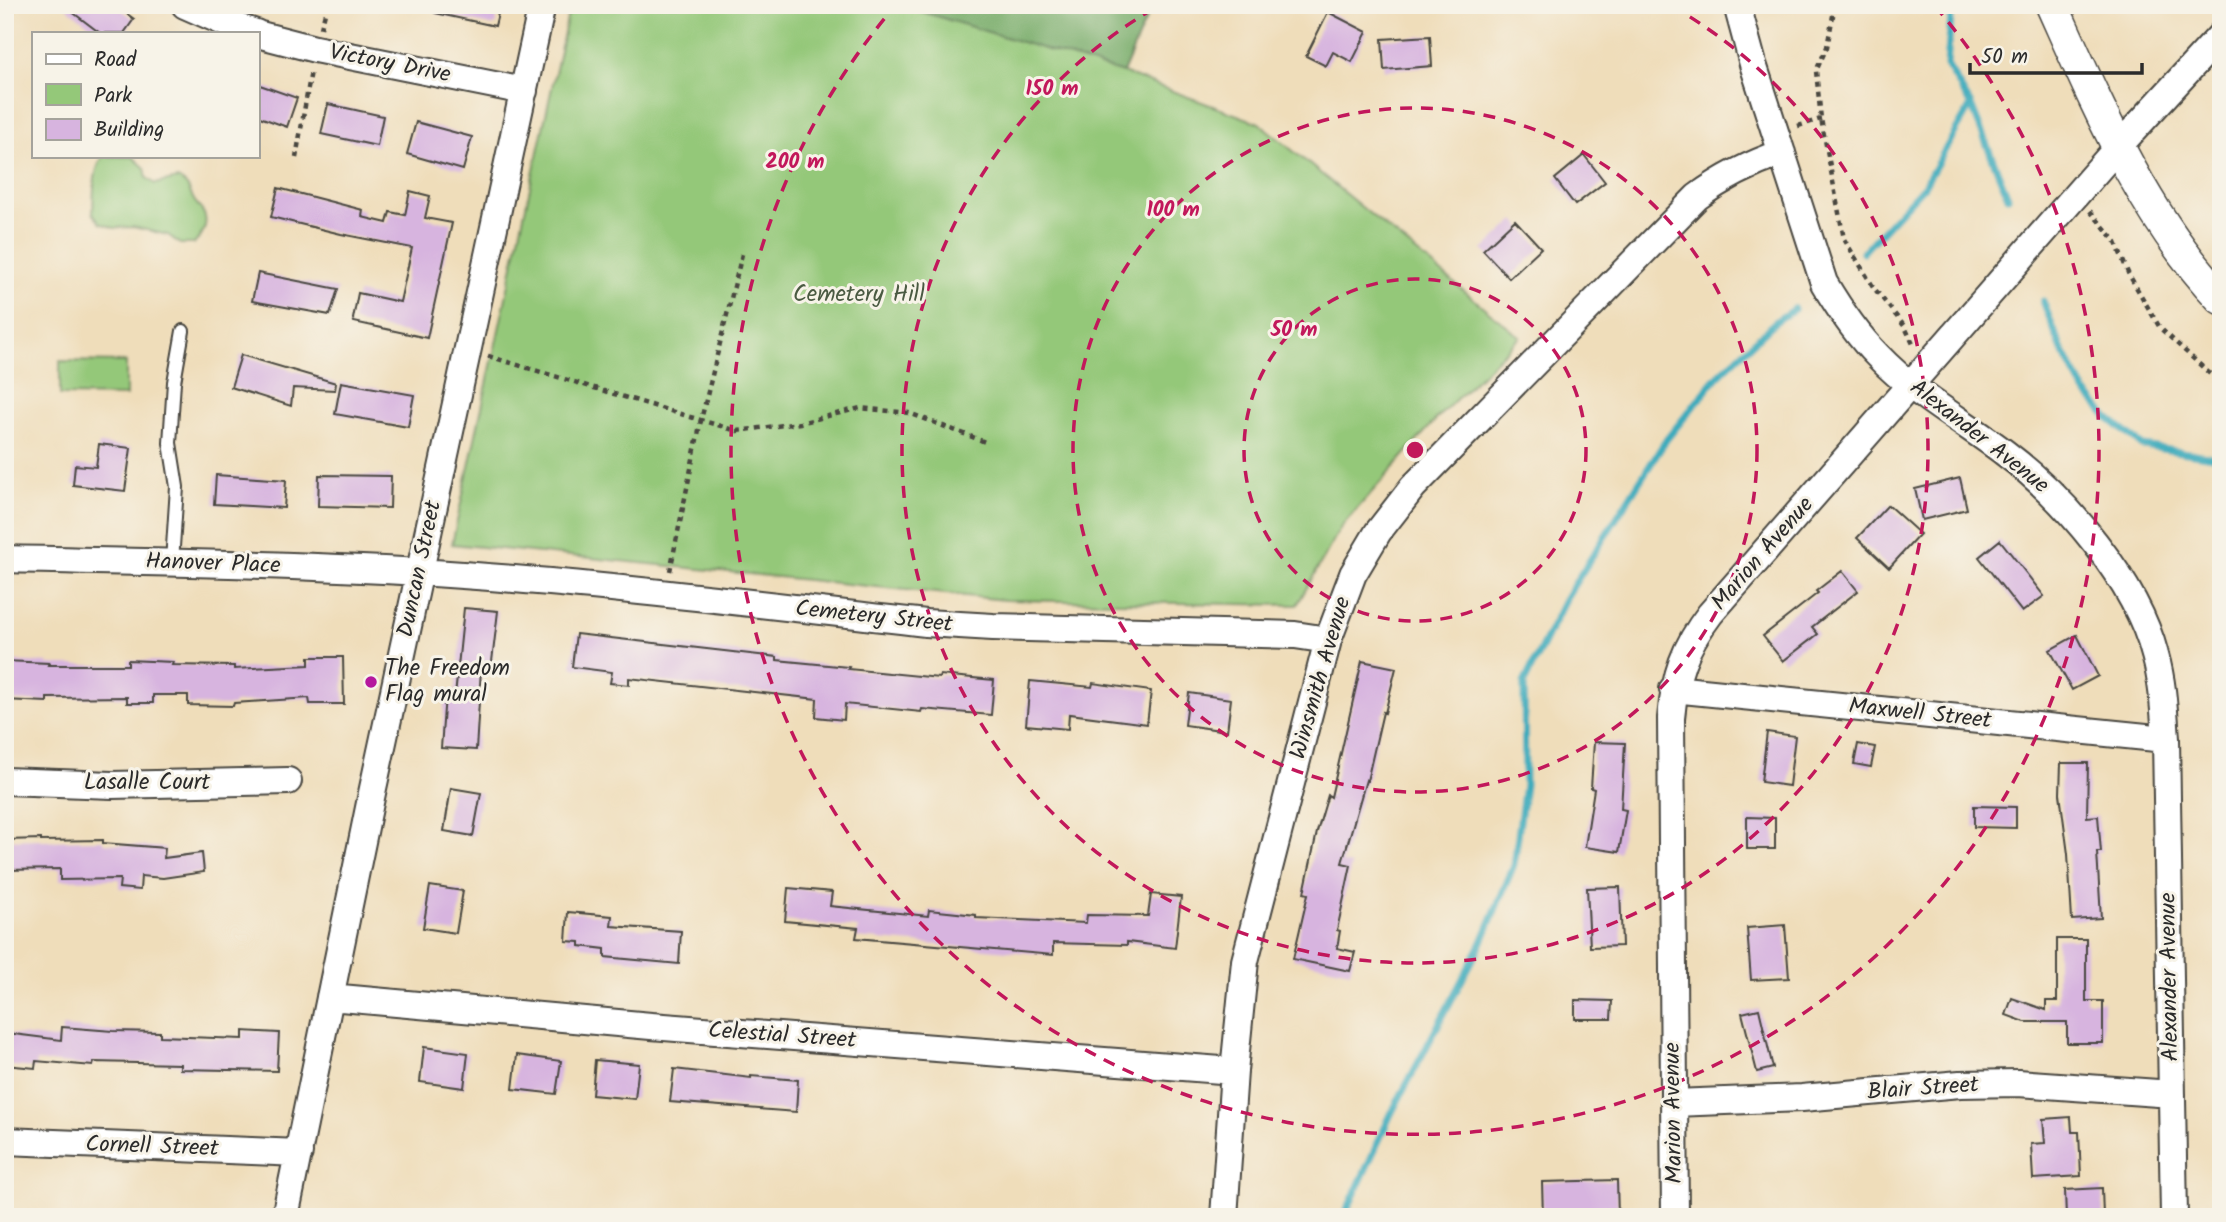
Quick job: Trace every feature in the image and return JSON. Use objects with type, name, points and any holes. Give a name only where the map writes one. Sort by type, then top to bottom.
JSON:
[{"type":"street","name":"Victory Drive","points":[[185,5],[254,32]]},
{"type":"street","name":"Duncan Street","points":[[285,1217],[444,452],[542,5]]},
{"type":"street","name":"Alexander Avenue","points":[[1737,5],[1824,284],[1859,335],[1880,358],[1910,384],[2007,455],[2067,510],[2105,557],[2141,616],[2155,653],[2163,691],[2166,739],[2174,1217]]},
{"type":"street","points":[[2052,5],[2117,148],[2180,248],[2221,299]]},
{"type":"street","name":"Victory Drive","points":[[259,34],[315,49],[524,91]]},
{"type":"street","name":"Marion Avenue","points":[[1675,1217],[1671,718],[1673,689],[1687,648],[1710,614],[1910,384],[2117,148],[2221,35]]},
{"type":"street","name":"Winsmith Avenue","points":[[1224,1217],[1245,961],[1328,640],[1353,574],[1378,532],[1413,488],[1697,197],[1721,179],[1746,166],[1782,153]]},
{"type":"street","name":"Hanover Place","points":[[5,559],[173,562],[420,572]]},
{"type":"street","name":"Cemetery Street","points":[[420,572],[514,579],[926,623],[1295,635],[1328,640]]},
{"type":"street","name":"Maxwell Street","points":[[1673,689],[2166,739]]},
{"type":"street","name":"Lasalle Court","points":[[5,781],[112,785],[288,781]]},
{"type":"street","name":"Celestial Street","points":[[330,997],[651,1026],[1234,1071]]},
{"type":"street","name":"Blair Street","points":[[1674,1103],[1802,1098],[1971,1084],[2018,1083],[2172,1094]]},
{"type":"street","name":"Cornell Street","points":[[5,1142],[299,1153]]},
{"type":"lane","points":[[173,562],[177,486],[170,443],[174,382],[183,331]]},
{"type":"path","points":[[1835,5],[1828,47],[1816,71],[1821,119],[1844,239],[1874,288],[1905,327],[1912,345]]},
{"type":"path","points":[[296,158],[315,49]]},
{"type":"path","points":[[2090,211],[2115,240],[2128,273],[2160,328],[2221,384]]},
{"type":"path","points":[[670,571],[701,420],[743,250]]},
{"type":"path","points":[[487,356],[737,431],[800,423],[860,408],[909,413],[988,443]]},
{"type":"green space","name":"Cemetery Hill","points":[[570,5],[900,5],[1123,73],[1259,123],[1520,337],[1439,416],[1341,527],[1297,605],[1005,600],[452,544]]},
{"type":"green space","points":[[900,5],[1152,5],[1123,73]]},
{"type":"green space","points":[[102,158],[134,158],[145,168],[147,178],[155,184],[178,179],[185,184],[205,218],[204,230],[199,238],[194,244],[180,244],[168,235],[133,227],[114,228],[100,223],[93,213]]},
{"type":"green space","points":[[60,361],[126,362],[126,396],[60,395]]},
{"type":"building","points":[[63,5],[115,5],[134,19],[125,32],[99,32]]},
{"type":"building","points":[[436,5],[500,5],[495,26],[435,13]]},
{"type":"building","points":[[1328,12],[1367,32],[1352,62],[1333,52],[1326,66],[1306,56]]},
{"type":"building","points":[[1430,36],[1432,66],[1384,70],[1382,39]]},
{"type":"building","points":[[259,85],[297,98],[287,127],[259,117]]},
{"type":"building","points":[[328,104],[383,116],[377,146],[321,134]]},
{"type":"building","points":[[416,122],[472,137],[463,170],[407,154]]},
{"type":"building","points":[[1584,155],[1605,182],[1575,205],[1555,179]]},
{"type":"building","points":[[278,188],[363,210],[362,217],[387,223],[390,212],[405,215],[410,191],[430,196],[425,218],[452,223],[427,338],[354,322],[353,319],[358,293],[400,302],[412,248],[271,217]]},
{"type":"building","points":[[1515,220],[1541,248],[1509,278],[1483,250]]},
{"type":"building","points":[[258,273],[338,289],[330,315],[252,301]]},
{"type":"building","points":[[241,355],[336,383],[335,390],[293,388],[291,406],[231,387]]},
{"type":"building","points":[[341,382],[414,395],[408,427],[335,414]]},
{"type":"building","points":[[99,444],[131,448],[125,491],[73,485],[75,465],[96,467]]},
{"type":"building","points":[[216,475],[286,480],[284,508],[214,504]]},
{"type":"building","points":[[319,475],[391,476],[390,508],[318,506]]},
{"type":"building","points":[[1960,478],[1967,509],[1922,520],[1915,489]]},
{"type":"building","points":[[1888,505],[1920,534],[1889,568],[1857,538]]},
{"type":"building","points":[[2000,540],[2044,596],[2022,612],[1979,557]]},
{"type":"building","points":[[1842,571],[1858,591],[1812,627],[1818,634],[1783,661],[1763,636]]},
{"type":"building","points":[[464,608],[498,611],[491,670],[481,669],[476,750],[441,748],[445,695],[455,696]]},
{"type":"building","points":[[576,634],[777,657],[777,660],[849,667],[848,669],[939,678],[940,675],[994,680],[991,715],[922,709],[921,712],[845,704],[844,720],[816,717],[817,699],[629,678],[629,685],[610,683],[612,672],[572,667]]},
{"type":"building","points":[[2077,635],[2098,676],[2072,690],[2050,650]]},
{"type":"building","points":[[309,657],[343,657],[344,704],[310,704],[309,698],[234,703],[233,706],[188,705],[188,695],[153,695],[153,703],[127,703],[127,697],[47,698],[47,702],[5,700],[5,661],[49,663],[48,665],[128,665],[128,660],[173,662],[172,665],[234,666],[234,669],[309,665]]},
{"type":"building","points":[[1362,661],[1396,668],[1367,781],[1342,863],[1351,865],[1337,930],[1340,931],[1337,948],[1355,952],[1350,971],[1293,959],[1308,894],[1304,893],[1317,832],[1328,795],[1331,797]]},
{"type":"building","points":[[1030,681],[1092,687],[1093,683],[1151,691],[1147,724],[1069,714],[1068,729],[1026,725]]},
{"type":"building","points":[[1189,693],[1231,699],[1227,731],[1185,725]]},
{"type":"building","points":[[1767,732],[1795,736],[1789,786],[1761,782]]},
{"type":"building","points":[[1594,742],[1625,743],[1621,809],[1626,810],[1619,852],[1585,847],[1594,789],[1591,788]]},
{"type":"building","points":[[1858,744],[1875,747],[1871,767],[1854,764]]},
{"type":"building","points":[[2061,763],[2088,763],[2087,817],[2098,816],[2101,918],[2072,920],[2068,854],[2060,794]]},
{"type":"building","points":[[451,788],[481,793],[473,836],[444,831]]},
{"type":"building","points":[[1974,806],[2016,807],[2016,828],[1974,827]]},
{"type":"building","points":[[1747,817],[1775,818],[1775,849],[1747,849]]},
{"type":"building","points":[[5,840],[103,840],[103,843],[165,848],[164,858],[202,853],[204,872],[163,878],[141,876],[140,890],[119,888],[120,879],[60,880],[60,869],[5,870]]},
{"type":"building","points":[[430,886],[463,891],[456,933],[423,928]]},
{"type":"building","points":[[1620,887],[1622,946],[1590,947],[1587,888]]},
{"type":"building","points":[[788,888],[832,892],[830,906],[928,916],[929,910],[976,915],[976,918],[1086,923],[1087,915],[1148,916],[1151,894],[1181,897],[1175,948],[1127,942],[1127,945],[1053,943],[1053,955],[856,938],[858,928],[785,921]]},
{"type":"building","points":[[568,912],[612,916],[611,926],[681,931],[679,964],[605,957],[605,949],[566,941]]},
{"type":"building","points":[[1785,925],[1789,978],[1751,980],[1747,928]]},
{"type":"building","points":[[2057,939],[2086,939],[2086,1001],[2103,1001],[2103,1043],[2067,1043],[2067,1022],[2025,1022],[2006,1015],[2012,998],[2046,1010],[2046,1001],[2057,1001]]},
{"type":"building","points":[[1575,1000],[1612,1001],[1611,1019],[1575,1019]]},
{"type":"building","points":[[1759,1009],[1773,1068],[1757,1072],[1742,1013]]},
{"type":"building","points":[[62,1027],[160,1032],[160,1036],[243,1039],[243,1031],[279,1033],[277,1071],[180,1069],[180,1064],[94,1062],[93,1066],[36,1061],[35,1068],[5,1065],[5,1033],[61,1040]]},
{"type":"building","points":[[424,1047],[468,1053],[464,1088],[420,1082]]},
{"type":"building","points":[[517,1055],[561,1061],[556,1094],[513,1089]]},
{"type":"building","points":[[595,1060],[639,1064],[635,1099],[592,1095]]},
{"type":"building","points":[[674,1069],[751,1078],[798,1080],[796,1112],[670,1102]]},
{"type":"building","points":[[2071,1117],[2072,1132],[2079,1132],[2081,1176],[2033,1179],[2031,1144],[2045,1143],[2043,1119]]},
{"type":"building","points":[[1617,1180],[1618,1217],[1543,1217],[1542,1182]]},
{"type":"building","points":[[2102,1188],[2103,1216],[2066,1217],[2065,1190]]},
{"type":"waterway","points":[[1952,5],[1947,65],[1971,105],[2008,197]]},
{"type":"waterway","points":[[1863,252],[1924,186],[1971,105]]},
{"type":"waterway","points":[[2043,301],[2061,348],[2084,390],[2108,418],[2143,446],[2213,457],[2221,461]]},
{"type":"waterway","points":[[1344,1217],[1391,1114],[1481,944],[1514,865],[1525,785],[1524,683],[1567,596],[1666,440],[1717,377],[1775,322],[1794,309]]},
{"type":"place","name":"The Freedom Flag mural","points":[[371,682]]}]
